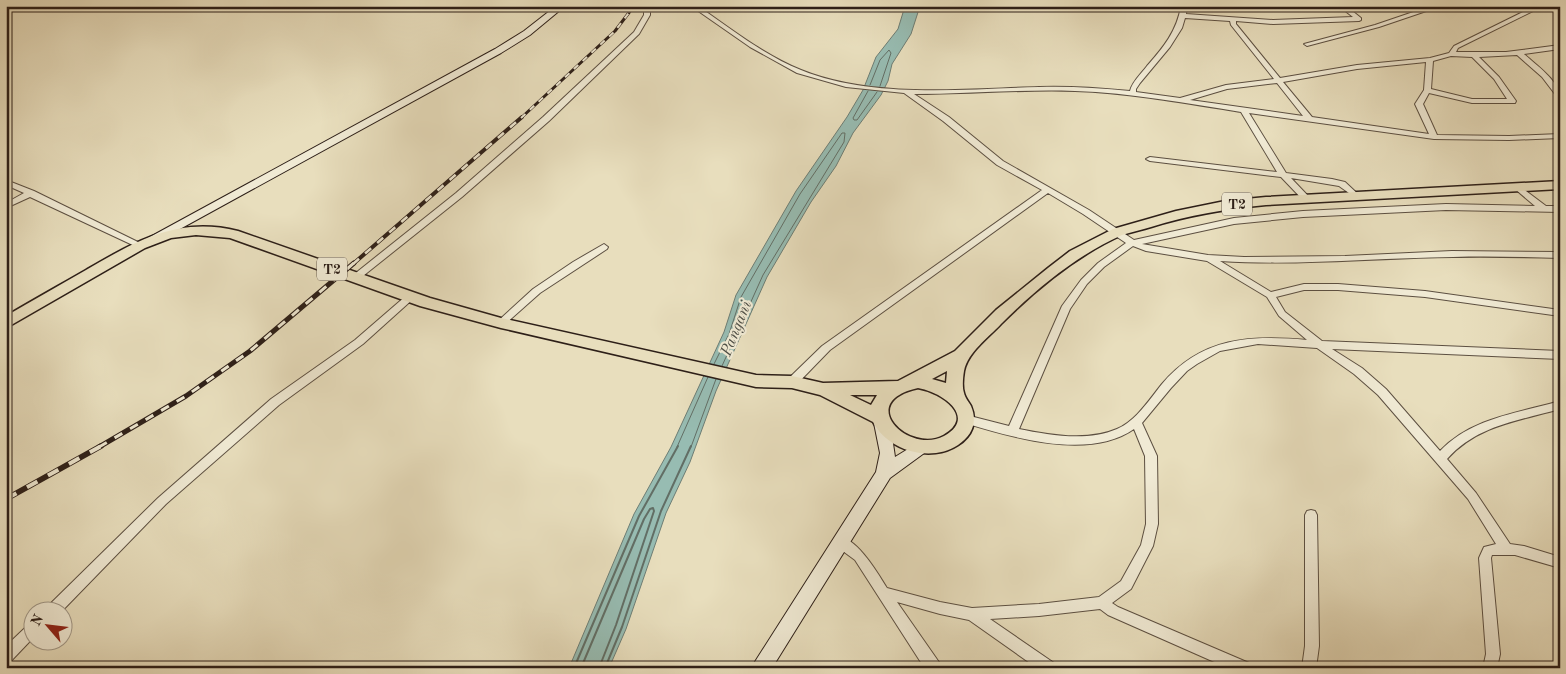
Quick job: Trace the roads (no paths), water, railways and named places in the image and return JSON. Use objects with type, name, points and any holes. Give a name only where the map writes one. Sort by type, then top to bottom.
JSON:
[{"type":"highway","name":"T2","points":[[900,386],[936,370],[961,355],[1002,314],[1053,270],[1075,254],[1118,232],[1176,214],[1225,205],[1560,185]]},
{"type":"highway","name":"T2","points":[[6,323],[140,245],[169,234],[217,231],[233,234],[410,297],[501,322],[756,381],[792,382],[823,389],[932,384],[944,388],[955,396]]},
{"type":"highway","points":[[961,355],[955,372],[955,396],[964,407],[966,419]]},
{"type":"highway","points":[[881,420],[882,401],[900,386]]},
{"type":"highway","name":"T2","points":[[823,389],[881,420],[891,434],[905,443],[921,447],[939,446],[953,441],[963,431],[966,419]]},
{"type":"main road","points":[[140,245],[506,46],[527,33],[561,6]]},
{"type":"main road","points":[[196,231],[206,208]]},
{"type":"main road","points":[[762,668],[884,473],[888,453],[881,420]]},
{"type":"main road","points":[[884,473],[921,447]]},
{"type":"street","points":[[355,278],[459,195],[546,119],[637,33],[647,15],[647,6]]},
{"type":"street","points":[[694,6],[785,65],[814,77],[857,86],[907,92],[958,93],[1066,89],[1133,95],[1434,138],[1560,136]]},
{"type":"street","points":[[1133,95],[1138,82],[1175,37],[1184,16],[1184,6]]},
{"type":"street","points":[[1342,6],[1359,19],[1376,26]]},
{"type":"street","points":[[1307,44],[1376,26],[1438,6]]},
{"type":"street","points":[[1451,54],[1456,47],[1540,6]]},
{"type":"street","points":[[1184,16],[1273,22],[1359,19]]},
{"type":"street","points":[[1233,20],[1233,24],[1259,55],[1277,81],[1310,119]]},
{"type":"street","points":[[1176,101],[1226,87],[1277,81],[1357,67],[1430,60],[1451,54],[1520,54],[1560,47]]},
{"type":"street","points":[[1520,54],[1544,76],[1560,97]]},
{"type":"street","points":[[1427,90],[1472,100],[1512,101],[1497,78],[1474,55]]},
{"type":"street","points":[[1430,60],[1427,90],[1419,104],[1434,138]]},
{"type":"street","points":[[907,92],[946,119],[1000,163],[1118,232],[1132,243],[1162,252],[1208,258],[1336,259],[1452,254],[1560,255]]},
{"type":"street","points":[[1244,110],[1282,174],[1307,199]]},
{"type":"street","points":[[1150,159],[1332,181],[1342,184],[1356,196]]},
{"type":"street","points":[[6,182],[140,245]]},
{"type":"street","points":[[1518,187],[1544,209]]},
{"type":"street","points":[[792,382],[826,348],[1047,190]]},
{"type":"street","points":[[6,206],[31,193]]},
{"type":"street","points":[[1012,432],[1065,308],[1084,282],[1101,265],[1132,243],[1234,222],[1302,214],[1446,207],[1560,209]]},
{"type":"street","points":[[501,322],[517,305],[533,293],[604,247]]},
{"type":"street","points":[[1208,258],[1270,295],[1282,314],[1353,367],[1382,392],[1472,496],[1507,549]]},
{"type":"street","points":[[1270,295],[1304,287],[1338,286],[1425,294],[1560,313]]},
{"type":"street","points":[[61,602],[162,500],[275,402],[359,342],[410,297]]},
{"type":"street","points":[[966,419],[1012,432],[1047,438],[1094,439],[1126,430],[1136,422],[1172,378],[1196,359],[1217,348],[1257,341],[1560,355]]},
{"type":"street","points":[[1441,458],[1460,438],[1474,430],[1560,405]]},
{"type":"street","points":[[885,593],[940,608],[972,614],[1039,610],[1102,603],[1126,585],[1147,546],[1152,524],[1151,456],[1136,422]]},
{"type":"street","points":[[1309,668],[1312,646],[1311,515]]},
{"type":"street","points":[[840,542],[859,556],[925,656],[936,668]]},
{"type":"street","points":[[1490,668],[1493,654],[1486,558],[1488,551],[1498,548],[1522,551],[1560,563]]},
{"type":"street","points":[[1102,603],[1113,611],[1244,668]]},
{"type":"street","points":[[972,614],[1049,668]]},
{"type":"street","points":[[6,656],[22,640]]},
{"type":"water","name":"Pangani","points":[[905,6],[920,6],[911,34],[892,64],[888,81],[881,95],[853,133],[836,166],[811,202],[767,277],[716,391],[690,462],[666,513],[626,629],[609,668],[569,668],[634,514],[671,447],[724,332],[736,295],[796,191],[847,117],[863,90],[876,57],[898,29]]},
{"type":"railway","points":[[521,118],[615,31],[634,6]]},
{"type":"railway","points":[[353,264],[522,117]]},
{"type":"railway","points":[[99,447],[186,396],[250,351],[354,263]]},
{"type":"railway","points":[[6,499],[101,446]]}]
